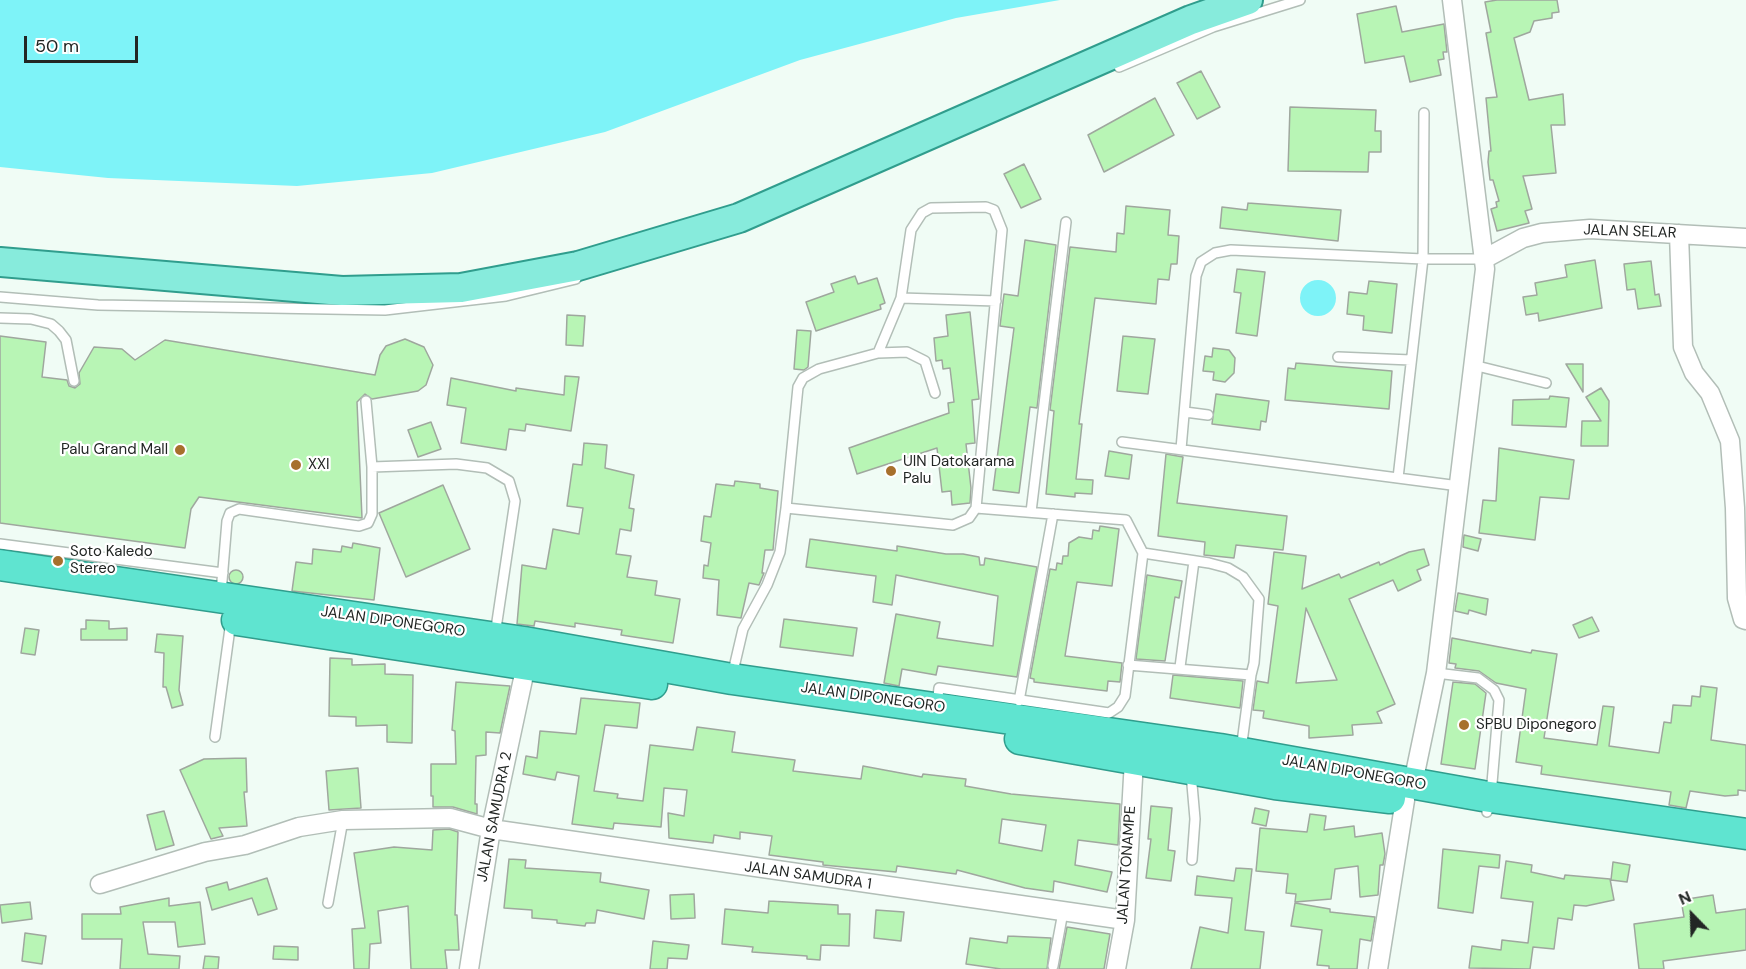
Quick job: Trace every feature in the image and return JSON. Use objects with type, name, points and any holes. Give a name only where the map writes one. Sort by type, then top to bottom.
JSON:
[{"type":"highway","name":"JALAN DIPONEGORO","points":[[0,565],[216,589],[732,679],[937,707],[1218,761],[1275,784],[1409,791],[1746,853]]},
{"type":"highway","name":"JALAN DIPONEGORO","points":[[0,585],[216,589],[526,665],[973,731],[1134,760],[1218,761]]},
{"type":"highway","name":"JALAN DIPONEGORO","points":[[1489,804],[1746,834]]},
{"type":"main road","points":[[0,262],[342,291],[462,288],[579,266],[739,218],[1191,20],[1248,0]]},
{"type":"street","points":[[1378,969],[1409,791],[1436,673],[1484,259],[1452,0]]},
{"type":"street","name":"JALAN SELAR","points":[[1484,259],[1509,243],[1542,233],[1590,229],[1746,238]]},
{"type":"street","points":[[1679,234],[1683,347],[1694,373],[1710,393],[1722,418],[1740,466],[1741,547],[1737,598],[1743,619],[1746,620]]},
{"type":"street","name":"JALAN SAMUDRA 2","points":[[469,969],[491,829],[526,665]]},
{"type":"street","name":"JALAN TONAMPE","points":[[1116,969],[1125,920],[1134,760]]},
{"type":"street","name":"JALAN SAMUDRA 1","points":[[100,884],[205,852],[244,845],[299,827],[343,820],[450,818],[491,829],[1125,920]]},
{"type":"lane","points":[[1108,71],[1213,27],[1300,0]]},
{"type":"lane","points":[[1398,478],[1423,260],[1424,113]]},
{"type":"lane","points":[[786,508],[953,525],[969,518],[976,508],[1002,230],[994,210],[986,207],[931,208],[922,213],[910,230],[901,298],[878,353]]},
{"type":"lane","points":[[1031,512],[1066,222]]},
{"type":"lane","points":[[729,232],[740,229]]},
{"type":"lane","points":[[1181,449],[1196,276],[1201,262],[1215,253],[1231,250],[1423,260],[1484,259]]},
{"type":"lane","points":[[0,297],[98,305],[385,310],[506,296],[552,287],[585,277]]},
{"type":"lane","points":[[901,298],[996,301]]},
{"type":"lane","points":[[0,318],[25,318],[51,324],[66,340],[74,381]]},
{"type":"lane","points":[[732,679],[743,629],[767,585],[780,552],[800,382],[819,369],[878,353],[907,352],[926,361],[935,393]]},
{"type":"lane","points":[[1338,357],[1412,360]]},
{"type":"lane","points":[[1473,365],[1546,383]]},
{"type":"lane","points":[[215,737],[216,589],[230,513],[239,509],[359,526],[368,523],[372,514],[372,467],[366,400]]},
{"type":"lane","points":[[1185,412],[1208,415]]},
{"type":"lane","points":[[1122,442],[1459,486]]},
{"type":"lane","points":[[372,467],[456,464],[487,468],[509,481],[515,501],[495,637]]},
{"type":"lane","points":[[937,707],[939,688],[1109,713],[1118,707],[1125,696],[1143,553],[1128,522],[1123,518],[976,508]]},
{"type":"lane","points":[[1019,701],[1053,514]]},
{"type":"lane","points":[[0,543],[216,589]]},
{"type":"lane","points":[[1143,553],[1228,568],[1243,577],[1259,599],[1251,675],[1195,819],[1192,860]]},
{"type":"lane","points":[[1180,667],[1194,561]]},
{"type":"lane","points":[[1128,665],[1180,667],[1251,675]]},
{"type":"lane","points":[[1436,673],[1478,678],[1494,690],[1499,700],[1489,804]]},
{"type":"lane","points":[[328,903],[343,820]]},
{"type":"lane","points":[[1053,966],[1063,912]]},
{"type":"water","points":[[0,0],[1060,0],[956,18],[800,60],[605,132],[432,173],[297,186],[108,178],[0,167]]},
{"type":"water","points":[[1318,280],[1331,285],[1336,298],[1331,311],[1318,316],[1305,311],[1300,298],[1305,285]]},
{"type":"building","points":[[1557,0],[1559,12],[1552,13],[1552,18],[1534,21],[1530,32],[1514,38],[1529,100],[1563,94],[1565,125],[1551,125],[1556,173],[1523,176],[1532,209],[1525,211],[1529,223],[1497,231],[1491,209],[1497,207],[1496,202],[1499,201],[1493,180],[1490,180],[1488,162],[1489,151],[1491,151],[1486,98],[1497,97],[1486,33],[1491,32],[1485,2]]},
{"type":"building","points":[[1396,6],[1402,32],[1444,24],[1447,52],[1443,52],[1444,59],[1438,60],[1441,75],[1410,82],[1404,56],[1365,63],[1357,14]]},
{"type":"building","points":[[1201,71],[1220,107],[1197,119],[1177,83]]},
{"type":"building","points":[[1155,98],[1174,135],[1104,172],[1088,135]]},
{"type":"building","points":[[1290,107],[1376,110],[1375,131],[1381,131],[1381,152],[1369,152],[1368,172],[1288,171]]},
{"type":"building","points":[[1024,164],[1041,199],[1021,208],[1004,174]]},
{"type":"building","points":[[1248,203],[1341,210],[1338,241],[1220,228],[1222,207],[1247,210]]},
{"type":"building","points":[[1126,206],[1170,210],[1168,235],[1179,236],[1177,264],[1171,264],[1169,280],[1158,279],[1156,304],[1095,298],[1079,424],[1082,424],[1076,479],[1093,480],[1092,494],[1075,493],[1075,497],[1046,494],[1054,411],[1050,410],[1070,247],[1116,252],[1117,233],[1124,234]]},
{"type":"building","points":[[1025,240],[1056,245],[1037,408],[1030,407],[1019,493],[993,490],[1014,328],[1000,326],[1004,294],[1018,296]]},
{"type":"building","points":[[1595,260],[1602,308],[1539,321],[1538,313],[1526,315],[1523,297],[1537,295],[1535,283],[1567,277],[1565,265]]},
{"type":"building","points":[[1651,261],[1655,295],[1659,294],[1661,306],[1638,309],[1635,289],[1627,290],[1624,264]]},
{"type":"building","points":[[1237,269],[1265,272],[1257,336],[1236,333],[1241,293],[1234,292]]},
{"type":"building","points":[[855,276],[858,284],[877,278],[885,303],[880,305],[881,309],[816,331],[806,302],[834,292],[831,284]]},
{"type":"building","points":[[1369,281],[1397,284],[1392,333],[1363,330],[1364,316],[1347,314],[1349,292],[1367,294]]},
{"type":"building","points":[[970,312],[979,399],[972,400],[975,443],[966,444],[971,488],[970,503],[952,505],[951,491],[942,492],[937,448],[857,474],[849,448],[949,413],[948,403],[954,402],[950,368],[943,369],[942,360],[936,361],[934,338],[948,336],[946,315]]},
{"type":"building","points":[[567,315],[585,316],[583,346],[566,345]]},
{"type":"building","points":[[797,330],[811,331],[808,367],[804,370],[794,369]]},
{"type":"building","name":"Palu Grand Mall","points":[[0,336],[46,342],[42,377],[67,380],[69,386],[75,388],[80,384],[79,373],[94,347],[122,349],[135,360],[165,340],[375,375],[380,355],[386,346],[405,339],[424,347],[433,365],[426,385],[418,391],[372,399],[365,394],[357,402],[362,518],[199,497],[191,509],[185,548],[0,523]]},
{"type":"building","points":[[1123,336],[1155,339],[1148,394],[1117,391]]},
{"type":"building","points":[[1213,348],[1229,350],[1235,358],[1234,373],[1225,382],[1213,380],[1214,372],[1203,371],[1205,356],[1212,357]]},
{"type":"building","points":[[1296,363],[1392,371],[1389,409],[1285,400],[1288,368],[1295,369]]},
{"type":"building","points":[[1566,364],[1583,364],[1583,392]]},
{"type":"building","points":[[565,376],[579,377],[571,431],[526,424],[525,431],[509,429],[506,450],[461,443],[466,408],[447,405],[451,378],[516,391],[516,388],[564,395]]},
{"type":"building","points":[[1601,388],[1609,401],[1608,446],[1581,446],[1582,421],[1601,421],[1586,397]]},
{"type":"building","points":[[1216,394],[1269,401],[1266,422],[1261,421],[1260,430],[1212,424]]},
{"type":"building","points":[[1550,396],[1569,398],[1566,427],[1512,425],[1513,400],[1549,399]]},
{"type":"building","points":[[431,422],[441,449],[418,457],[408,430]]},
{"type":"building","points":[[584,443],[607,445],[605,468],[634,475],[629,508],[634,509],[631,531],[620,529],[616,554],[631,556],[627,577],[657,581],[655,595],[680,599],[673,643],[621,635],[622,630],[575,623],[575,627],[535,621],[534,626],[517,624],[522,565],[546,569],[553,529],[579,534],[583,508],[567,506],[573,464],[582,465]]},
{"type":"building","points":[[1499,448],[1574,460],[1569,499],[1540,497],[1535,540],[1479,533],[1483,500],[1496,501]]},
{"type":"building","points":[[1109,451],[1132,455],[1129,479],[1105,476]]},
{"type":"building","points":[[1166,454],[1183,457],[1177,503],[1287,516],[1283,550],[1236,545],[1234,558],[1204,555],[1205,542],[1158,536]]},
{"type":"building","points":[[735,481],[760,484],[760,488],[778,491],[773,550],[765,550],[762,573],[764,573],[759,585],[749,583],[741,618],[717,615],[719,580],[703,578],[704,565],[708,566],[711,543],[701,541],[704,516],[711,517],[716,484],[734,486]]},
{"type":"building","points":[[443,485],[470,549],[406,577],[379,513]]},
{"type":"building","points":[[1100,526],[1119,529],[1112,586],[1077,582],[1065,656],[1122,663],[1120,682],[1108,681],[1107,691],[1034,682],[1034,679],[1030,678],[1050,569],[1056,570],[1057,563],[1062,564],[1063,556],[1068,556],[1069,543],[1079,537],[1092,539],[1093,530],[1099,531]]},
{"type":"building","points":[[1464,535],[1481,539],[1478,551],[1463,547]]},
{"type":"building","points":[[810,539],[897,551],[897,546],[946,554],[963,554],[979,557],[980,565],[984,565],[985,558],[1037,567],[1017,677],[938,666],[936,675],[902,669],[899,686],[884,683],[896,614],[940,622],[937,638],[993,646],[998,596],[896,575],[892,605],[873,602],[876,576],[806,567]]},
{"type":"building","points":[[353,543],[380,548],[374,600],[292,591],[296,562],[312,564],[313,549],[341,552],[342,546],[352,548]]},
{"type":"building","points":[[1424,549],[1429,565],[1417,570],[1421,580],[1398,591],[1393,580],[1349,599],[1395,704],[1377,712],[1382,723],[1352,725],[1353,735],[1309,738],[1309,726],[1263,718],[1264,711],[1253,710],[1257,681],[1268,683],[1278,606],[1268,604],[1274,552],[1306,556],[1302,589],[1339,574],[1341,578],[1379,562],[1380,565],[1409,552]],"holes":[[[1306,608],[1337,680],[1296,683]]]},
{"type":"building","points":[[233,570],[239,570],[243,577],[239,584],[233,584],[229,580],[229,574]]},
{"type":"building","points":[[1147,575],[1182,581],[1179,598],[1175,597],[1165,661],[1136,659]]},
{"type":"building","points":[[1458,593],[1488,599],[1486,615],[1469,610],[1468,614],[1455,611]]},
{"type":"building","points":[[1592,617],[1599,631],[1579,638],[1573,625]]},
{"type":"building","points":[[784,619],[857,628],[853,656],[780,647]]},
{"type":"building","points":[[86,620],[109,621],[109,629],[127,628],[127,640],[81,640],[81,629],[86,629]]},
{"type":"building","points":[[25,628],[39,630],[35,655],[21,653]]},
{"type":"building","points":[[157,634],[183,636],[179,690],[183,705],[172,708],[166,687],[163,687],[164,653],[155,652]]},
{"type":"building","points":[[1452,638],[1531,653],[1532,650],[1557,654],[1544,738],[1597,745],[1603,706],[1614,707],[1609,746],[1659,753],[1664,722],[1671,723],[1673,705],[1691,706],[1692,696],[1700,697],[1701,686],[1717,688],[1711,740],[1746,745],[1746,791],[1738,790],[1738,795],[1725,796],[1690,791],[1686,808],[1669,805],[1671,792],[1541,774],[1542,766],[1516,762],[1526,689],[1496,683],[1479,671],[1455,668],[1456,664],[1449,663]]},
{"type":"building","points":[[330,658],[352,659],[352,665],[385,664],[385,674],[413,675],[412,743],[387,742],[387,725],[356,726],[356,717],[329,716]]},
{"type":"building","points":[[1173,675],[1243,681],[1240,708],[1170,698]]},
{"type":"building","points":[[456,682],[510,686],[500,733],[486,732],[486,755],[476,756],[475,804],[477,804],[477,814],[453,807],[433,807],[433,796],[431,796],[431,764],[456,764],[455,731],[452,730]]},
{"type":"building","name":"SPBU Diponegoro","points":[[1453,682],[1475,684],[1486,693],[1475,769],[1441,764]]},
{"type":"building","points":[[581,698],[640,703],[637,728],[605,725],[594,791],[618,794],[617,798],[643,801],[650,745],[693,750],[697,727],[735,732],[732,752],[795,760],[793,771],[861,779],[863,766],[922,777],[923,774],[966,779],[965,786],[1011,794],[1120,804],[1118,845],[1078,840],[1075,865],[1112,872],[1107,892],[1054,881],[1053,892],[1025,888],[957,870],[956,874],[897,866],[896,872],[823,865],[823,862],[769,855],[772,836],[740,832],[740,839],[714,835],[713,843],[669,838],[668,813],[684,816],[687,790],[664,788],[661,827],[614,823],[613,829],[572,824],[579,776],[557,772],[555,780],[523,774],[526,756],[537,758],[540,731],[576,734]],"holes":[[[1002,819],[1046,825],[1042,851],[999,843]]]},
{"type":"building","points":[[246,758],[247,792],[244,792],[247,826],[219,828],[223,836],[211,839],[180,770],[204,759]]},
{"type":"building","points":[[358,768],[361,808],[329,810],[326,771]]},
{"type":"building","points":[[1151,806],[1172,808],[1168,850],[1175,851],[1171,881],[1146,878],[1151,839],[1148,839]]},
{"type":"building","points":[[1255,808],[1269,811],[1266,826],[1252,823]]},
{"type":"building","points":[[164,811],[174,845],[156,850],[147,815]]},
{"type":"building","points":[[1310,814],[1326,816],[1324,830],[1354,826],[1355,837],[1382,833],[1385,854],[1383,865],[1380,865],[1378,895],[1360,897],[1358,866],[1335,869],[1331,899],[1295,902],[1296,894],[1286,893],[1288,874],[1256,871],[1260,828],[1307,832]]},
{"type":"building","points":[[449,829],[458,832],[455,915],[457,915],[459,950],[445,950],[447,969],[411,969],[408,906],[378,911],[381,943],[370,944],[369,969],[354,969],[352,929],[365,928],[354,853],[394,847],[432,850],[433,830]]},
{"type":"building","points":[[1443,849],[1500,855],[1499,868],[1479,866],[1473,913],[1438,908]]},
{"type":"building","points":[[509,859],[526,860],[525,868],[601,873],[600,882],[649,890],[644,919],[597,910],[595,923],[586,923],[585,926],[532,918],[532,910],[504,908]]},
{"type":"building","points":[[1506,861],[1532,865],[1531,872],[1564,879],[1565,875],[1610,879],[1614,900],[1586,906],[1574,905],[1572,920],[1558,918],[1554,949],[1533,947],[1530,969],[1469,968],[1472,946],[1501,950],[1502,940],[1528,943],[1533,902],[1501,898]]},
{"type":"building","points":[[1613,862],[1630,865],[1627,882],[1611,880]]},
{"type":"building","points":[[1236,868],[1252,869],[1245,930],[1264,932],[1260,969],[1191,969],[1200,927],[1228,933],[1232,898],[1195,895],[1197,876],[1234,881]]},
{"type":"building","points":[[267,878],[277,909],[258,915],[252,898],[212,910],[206,888],[227,882],[229,890]]},
{"type":"building","points":[[694,894],[695,918],[671,919],[670,895]]},
{"type":"building","points":[[1713,895],[1716,913],[1746,909],[1746,950],[1663,961],[1664,969],[1639,969],[1634,924],[1684,917],[1681,900]]},
{"type":"building","points":[[169,898],[169,906],[200,902],[205,944],[178,947],[175,922],[143,922],[148,954],[180,956],[179,969],[120,969],[122,939],[82,939],[82,914],[121,914],[120,907]]},
{"type":"building","points":[[769,901],[838,905],[838,914],[850,914],[849,946],[821,945],[820,960],[807,959],[807,956],[752,952],[753,947],[722,944],[725,909],[768,913]]},
{"type":"building","points":[[30,902],[32,919],[2,923],[0,905]]},
{"type":"building","points":[[1295,903],[1330,909],[1330,912],[1375,917],[1371,941],[1360,939],[1357,969],[1329,969],[1329,966],[1317,965],[1322,930],[1291,926]]},
{"type":"building","points":[[876,910],[904,912],[901,941],[874,938]]},
{"type":"building","points":[[1067,927],[1110,934],[1104,969],[1059,969]]},
{"type":"building","points":[[25,933],[46,936],[42,964],[22,961]]},
{"type":"building","points":[[1008,936],[1051,938],[1047,969],[1001,969],[966,964],[970,938],[1007,943]]},
{"type":"building","points":[[653,941],[689,945],[687,959],[668,958],[667,969],[650,969]]},
{"type":"building","points":[[274,946],[298,947],[298,960],[273,959]]},
{"type":"building","points":[[205,956],[219,957],[218,969],[203,969]]},
{"type":"place","name":"Palu Grand Mall","points":[[180,450]]},
{"type":"place","name":"XXI","points":[[296,465]]},
{"type":"place","name":"UIN Datokarama Palu","points":[[891,471]]},
{"type":"place","name":"Soto Kaledo Stereo","points":[[58,561]]},
{"type":"place","name":"SPBU Diponegoro","points":[[1464,725]]}]
